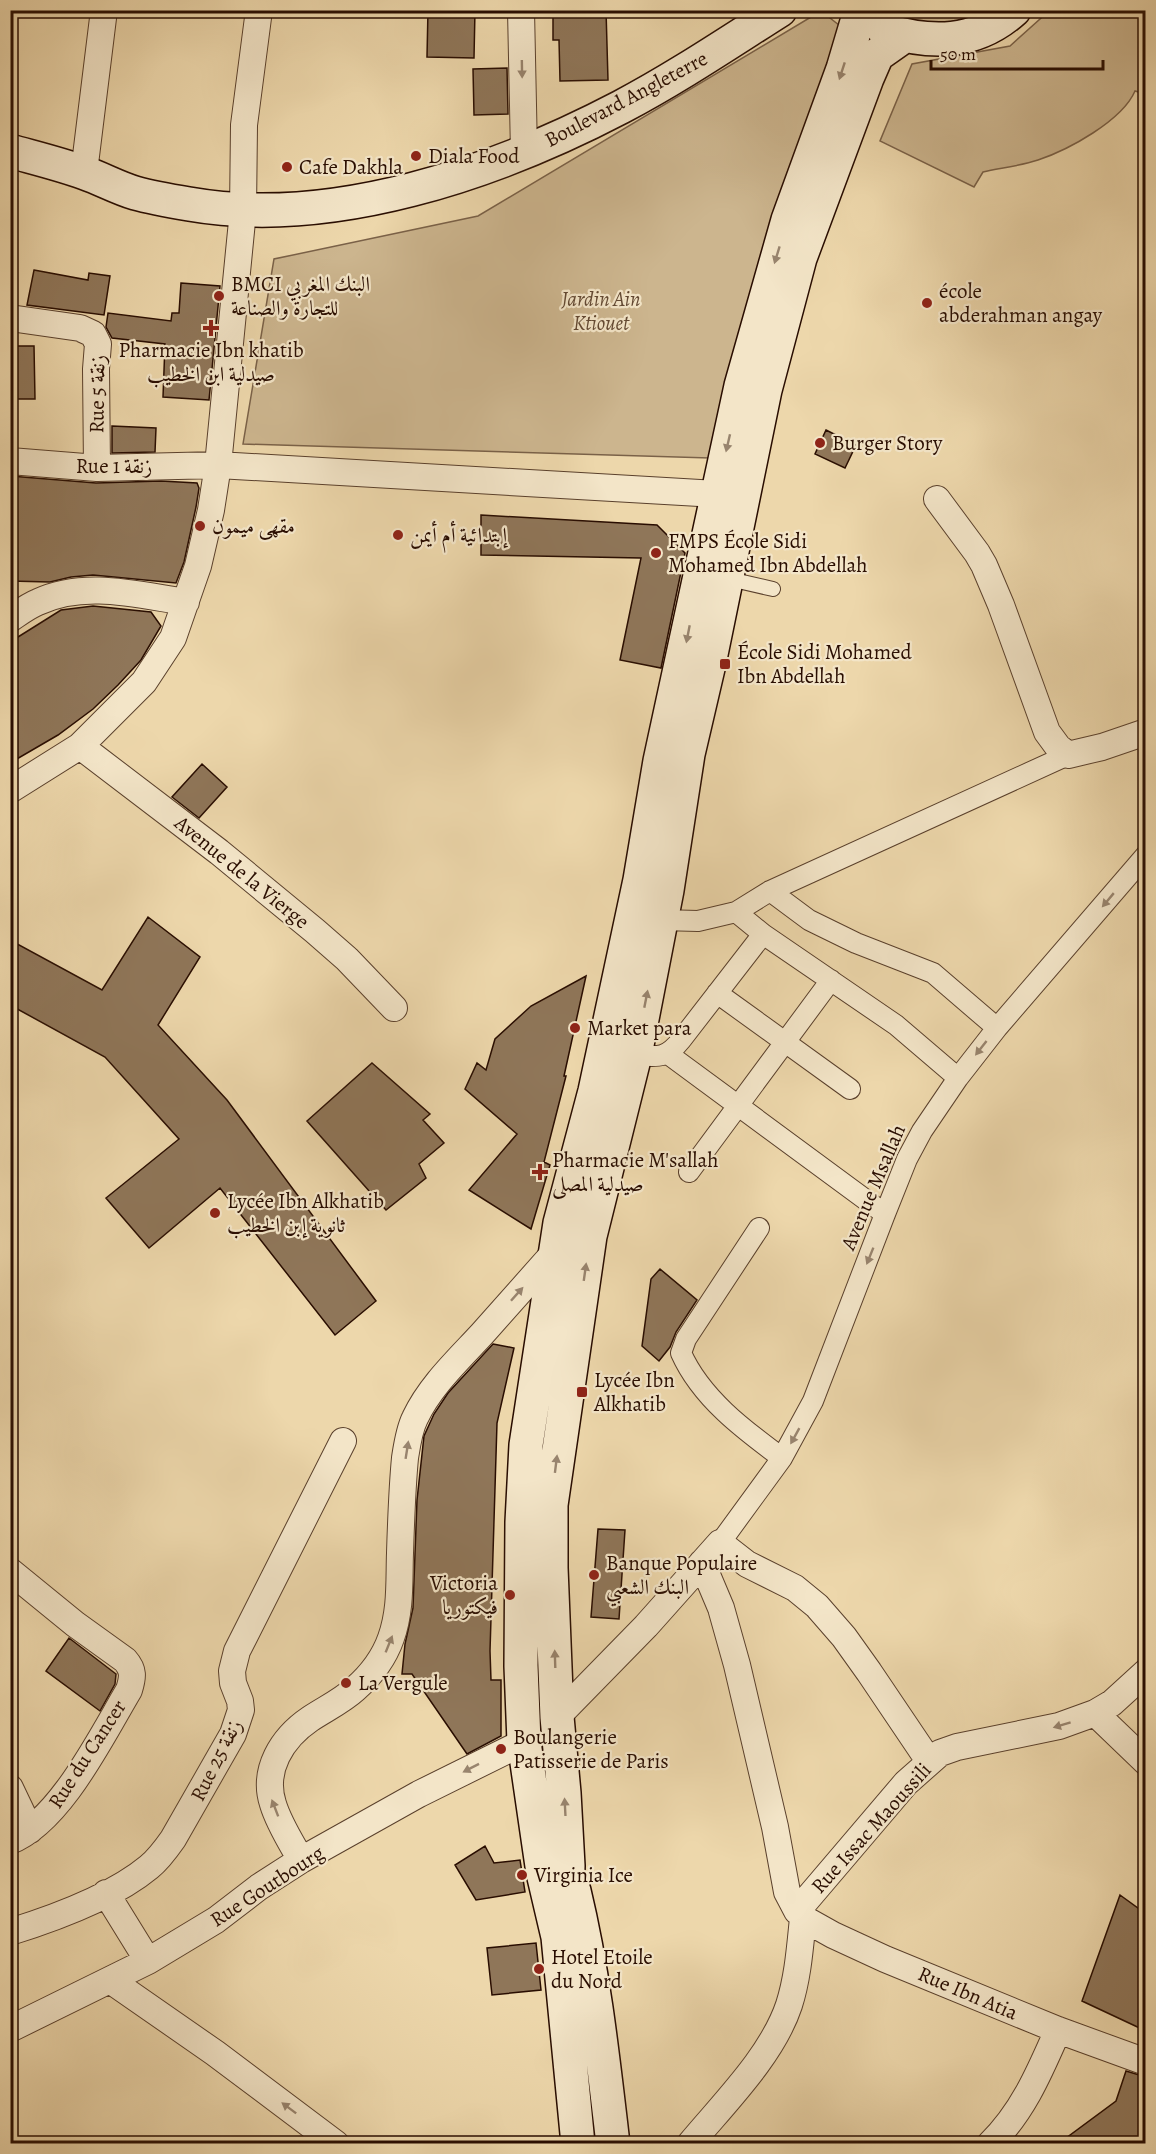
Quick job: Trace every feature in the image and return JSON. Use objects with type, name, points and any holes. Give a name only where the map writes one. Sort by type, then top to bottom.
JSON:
[{"type":"main road","name":"Boulevard Angleterre","points":[[10,151],[84,172],[134,193],[190,204],[243,211],[310,208],[372,199],[524,153],[622,106],[780,10]]},
{"type":"main road","points":[[594,2144],[566,1932],[565,1905],[524,1742],[521,1666],[522,1533],[526,1445],[554,1252],[594,1091],[640,880],[660,761],[741,386],[788,220],[843,69],[857,13],[882,29],[904,36],[937,41],[972,35],[1002,21],[1014,10]]},
{"type":"main road","points":[[578,2144],[558,1937],[556,1869],[564,1793],[557,1718],[551,1505],[590,1236],[635,1055],[661,921],[688,754],[709,664],[765,390],[800,258],[877,55],[904,36]]},
{"type":"main road","points":[[556,1869],[541,1891],[541,1928],[561,2144]]},
{"type":"main road","points":[[556,1869],[586,1946],[613,2144]]},
{"type":"street","points":[[84,172],[104,10]]},
{"type":"street","points":[[10,790],[80,746],[144,682],[173,638],[198,566],[211,510],[218,465],[243,211],[244,125],[259,10]]},
{"type":"street","points":[[521,10],[524,153]]},
{"type":"street","name":"Rue 5 زنقة","points":[[10,318],[80,328],[93,334],[98,344],[96,468]]},
{"type":"street","name":"Rue 1 زنقة","points":[[10,460],[96,468],[218,465],[717,494]]},
{"type":"street","points":[[937,499],[984,566],[1047,732],[1058,747],[1068,755]]},
{"type":"street","points":[[10,619],[36,602],[59,594],[107,590],[186,602]]},
{"type":"street","points":[[661,921],[698,921],[736,912],[770,891],[1068,755],[1102,747],[1146,732]]},
{"type":"street","name":"Avenue de la Vierge","points":[[80,746],[219,852],[315,931],[347,959],[394,1008]]},
{"type":"street","name":"Avenue Msallah","points":[[720,1543],[782,1458],[813,1401],[907,1159],[922,1131],[958,1078],[997,1028],[1146,855]]},
{"type":"street","points":[[770,891],[809,920],[856,943],[933,973],[997,1028]]},
{"type":"street","points":[[736,912],[763,934],[896,1025],[958,1078]]},
{"type":"street","points":[[635,1055],[668,1054],[763,934]]},
{"type":"street","points":[[689,1172],[831,981]]},
{"type":"street","points":[[717,993],[850,1089]]},
{"type":"street","points":[[668,1054],[885,1214]]},
{"type":"street","points":[[759,1228],[690,1332],[681,1353],[687,1367],[700,1384],[730,1416],[782,1458]]},
{"type":"street","points":[[301,1860],[273,1803],[269,1782],[271,1769],[280,1750],[296,1732],[309,1720],[329,1709],[354,1690],[374,1670],[391,1638],[400,1592],[400,1524],[405,1458],[414,1420],[438,1382],[554,1252]]},
{"type":"street","name":"Rue 25 زنقة","points":[[10,1932],[106,1893],[142,1872],[161,1855],[181,1826],[233,1734],[241,1710],[232,1671],[237,1651],[343,1441]]},
{"type":"street","points":[[557,1718],[646,1626],[720,1543],[747,1564],[795,1588],[817,1606],[844,1637],[929,1761]]},
{"type":"street","points":[[702,1563],[721,1608],[737,1665],[775,1827],[787,1892],[800,1915]]},
{"type":"street","name":"Rue du Cancer","points":[[10,1571],[75,1624],[119,1655],[132,1671],[129,1690],[75,1781],[47,1815],[20,1835]]},
{"type":"street","name":"Rue Issac Maoussili","points":[[690,2144],[757,2062],[775,2036],[789,2006],[795,1981],[800,1915],[906,1783],[940,1753],[957,1747],[1059,1726],[1095,1713],[1112,1703],[1146,1672]]},
{"type":"street","points":[[1095,1713],[1146,1762]]},
{"type":"street","name":"Rue Goutbourg","points":[[10,2029],[148,1961],[216,1920],[259,1887],[301,1860],[419,1794],[524,1742]]},
{"type":"street","points":[[10,1788],[20,1835]]},
{"type":"street","points":[[106,1893],[148,1961]]},
{"type":"street","name":"Rue Ibn Atia","points":[[800,1915],[833,1935],[885,1959],[1058,2030],[1146,2062]]},
{"type":"street","points":[[110,1980],[216,2053],[336,2144]]},
{"type":"street","points":[[990,2144],[1000,2134],[1029,2093],[1058,2030]]},
{"type":"lane","points":[[725,578],[773,589]]},
{"type":"green space","name":"Jardin Ain Ktiouet","points":[[821,11],[844,29],[710,458],[243,444],[274,259],[478,216]]},
{"type":"green space","points":[[889,11],[984,11],[949,23],[929,23],[911,20]]},
{"type":"green space","points":[[1049,11],[1145,11],[1145,94],[1135,91],[1119,113],[1078,142],[1038,160],[983,172],[974,187],[880,141],[912,64],[1010,46]]},
{"type":"building","points":[[428,10],[475,10],[474,58],[427,57]]},
{"type":"building","points":[[553,10],[606,10],[608,80],[560,81],[559,40],[553,40]]},
{"type":"building","points":[[507,68],[508,114],[474,115],[473,69]]},
{"type":"building","points":[[34,270],[88,280],[89,273],[110,276],[104,315],[27,305]]},
{"type":"building","points":[[181,283],[220,286],[209,400],[163,397],[165,344],[112,338],[106,327],[108,313],[171,321],[172,313],[179,313]]},
{"type":"building","points":[[10,346],[34,346],[35,399],[11,399]]},
{"type":"building","points":[[112,426],[156,428],[155,452],[112,453]]},
{"type":"building","points":[[826,430],[856,445],[845,468],[815,454]]},
{"type":"building","points":[[10,476],[96,483],[161,481],[197,483],[199,488],[196,507],[184,562],[176,583],[93,575],[50,582],[10,581]]},
{"type":"building","points":[[481,515],[657,525],[685,553],[661,668],[620,660],[641,558],[481,555]]},
{"type":"building","points":[[93,606],[151,612],[161,626],[141,660],[93,709],[58,735],[10,763],[10,642],[61,610]]},
{"type":"building","points":[[202,764],[227,787],[199,818],[172,797]]},
{"type":"building","points":[[148,917],[200,957],[158,1025],[227,1100],[376,1301],[335,1335],[220,1188],[149,1248],[106,1198],[179,1139],[105,1057],[10,1005],[10,940],[102,990]]},
{"type":"building","points":[[586,976],[564,1076],[566,1076],[544,1162],[550,1165],[531,1229],[469,1190],[517,1134],[465,1089],[477,1063],[486,1070],[495,1039],[531,1006]]},
{"type":"building","points":[[372,1063],[430,1114],[423,1120],[444,1143],[419,1164],[426,1178],[386,1210],[307,1121]]},
{"type":"building","points":[[660,1269],[697,1300],[676,1332],[670,1347],[659,1361],[642,1346],[651,1279]]},
{"type":"building","points":[[493,1344],[514,1348],[497,1423],[490,1651],[491,1680],[501,1680],[501,1736],[467,1754],[412,1674],[402,1674],[405,1644],[413,1608],[417,1500],[424,1436],[434,1414],[448,1393]]},
{"type":"building","points":[[598,1529],[625,1530],[619,1619],[591,1617]]},
{"type":"building","points":[[69,1638],[116,1674],[115,1684],[100,1711],[46,1671]]},
{"type":"building","points":[[485,1846],[494,1863],[520,1860],[525,1892],[476,1900],[455,1865]]},
{"type":"building","points":[[1120,1895],[1146,1914],[1146,2031],[1082,2001]]},
{"type":"building","points":[[536,1943],[541,1990],[492,1995],[487,1948]]},
{"type":"building","points":[[1126,2071],[1146,2077],[1146,2144],[1058,2144],[1116,2101]]},
{"type":"place","name":"Diala Food","points":[[416,156]]},
{"type":"place","name":"Cafe Dakhla","points":[[287,167]]},
{"type":"place","name":"BMCI البنك المغربي للتجارة والصناعة","points":[[219,296]]},
{"type":"place","name":"école abderahman angay","points":[[927,303]]},
{"type":"place","name":"Pharmacie Ibn khatib صيدلية ابن الخطيب","points":[[211,328]]},
{"type":"place","name":"Burger Story","points":[[820,443]]},
{"type":"place","name":"مقهى ميمون","points":[[200,526]]},
{"type":"place","name":"إبتدائية أم أيمن","points":[[398,535]]},
{"type":"place","name":"FMPS École Sidi Mohamed Ibn Abdellah","points":[[656,553]]},
{"type":"place","name":"École Sidi Mohamed Ibn Abdellah","points":[[725,664]]},
{"type":"place","name":"Market para","points":[[575,1028]]},
{"type":"place","name":"Pharmacie M'sallah صيدلية المصلى","points":[[540,1172]]},
{"type":"place","name":"Lycée Ibn Alkhatib ثانوية إبن الخطيب","points":[[215,1213]]},
{"type":"place","name":"Lycée Ibn Alkhatib","points":[[582,1392]]},
{"type":"place","name":"Banque Populaire البنك الشعبي","points":[[594,1575]]},
{"type":"place","name":"Victoria فيكتوريا","points":[[510,1595]]},
{"type":"place","name":"La Vergule","points":[[346,1683]]},
{"type":"place","name":"Boulangerie Patisserie de Paris","points":[[501,1749]]},
{"type":"place","name":"Virginia Ice","points":[[522,1875]]},
{"type":"place","name":"Hotel Etoile du Nord","points":[[539,1969]]}]
